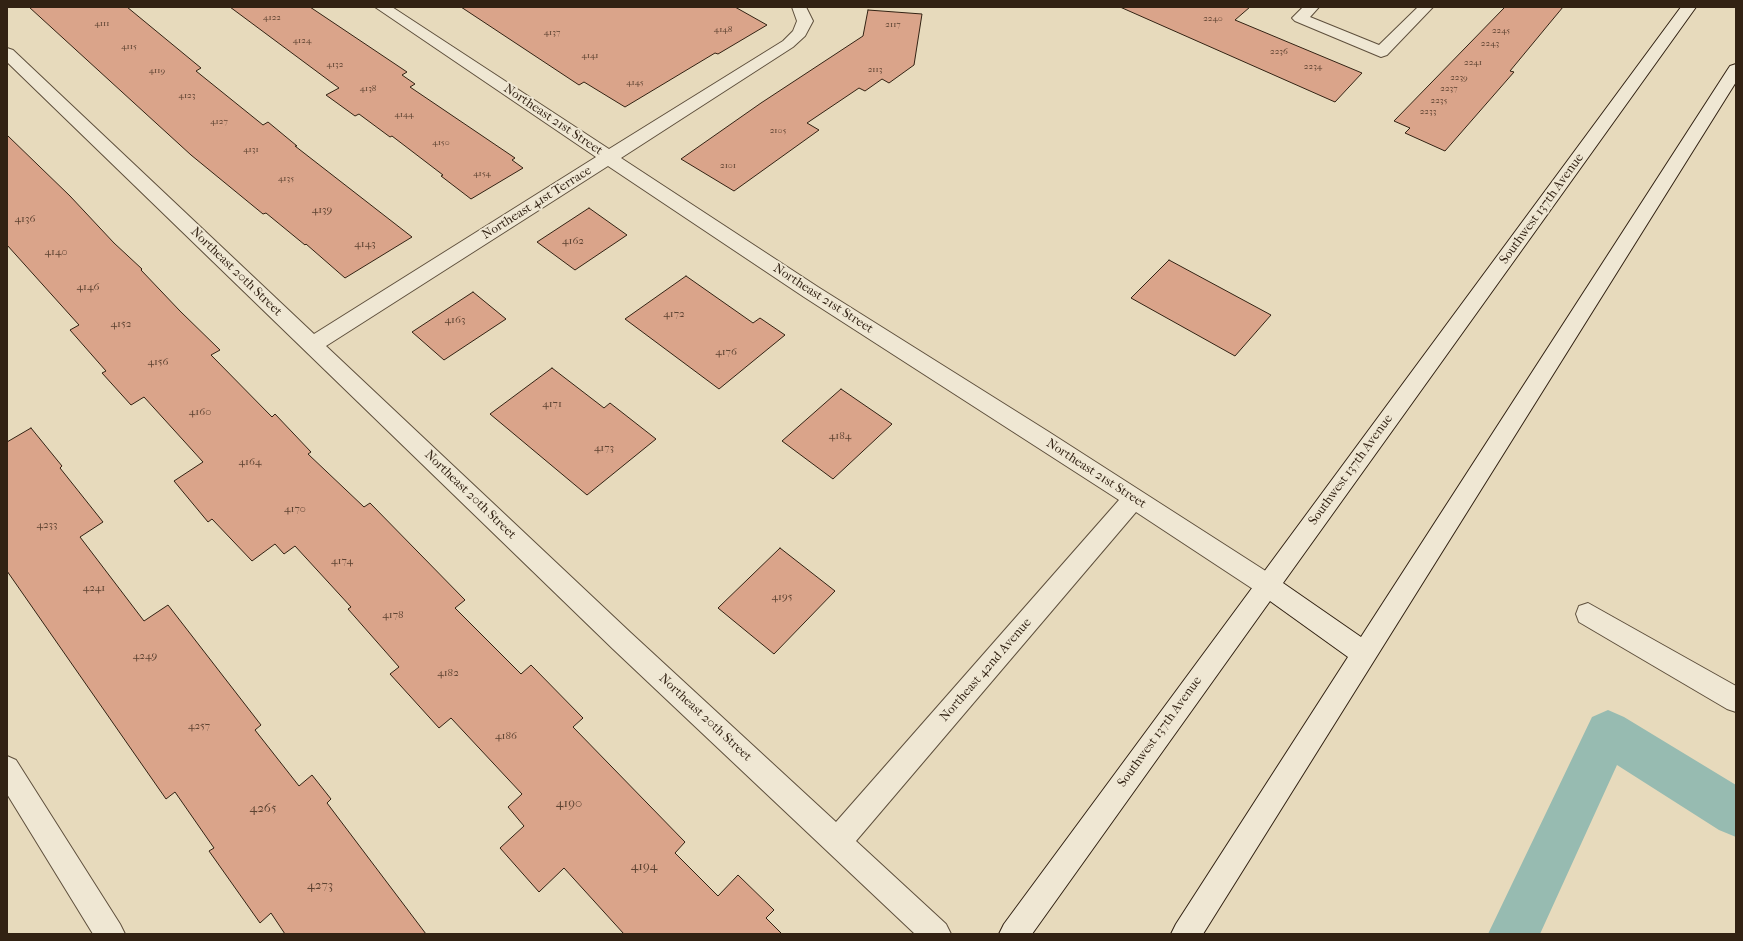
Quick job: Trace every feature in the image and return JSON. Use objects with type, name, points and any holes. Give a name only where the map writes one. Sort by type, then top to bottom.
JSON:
[{"type":"street","name":"Northeast 21st Street","points":[[382,7],[811,292],[1267,585],[1364,654]]},
{"type":"street","points":[[1312,7],[1300,18],[1381,52],[1422,10]]},
{"type":"street","points":[[1402,7],[1422,10]]},
{"type":"street","name":"Southwest 137th Avenue","points":[[1014,934],[1689,7]]},
{"type":"street","name":"Northeast 41st Terrace","points":[[312,345],[788,44],[800,33],[805,21],[800,9]]},
{"type":"street","name":"Northeast 20th Street","points":[[7,54],[622,641],[936,934]]},
{"type":"street","points":[[1186,934],[1736,69]]},
{"type":"street","name":"Northeast 42nd Avenue","points":[[837,842],[1134,499]]},
{"type":"street","points":[[1588,614],[1736,700]]},
{"type":"street","points":[[7,769],[110,934]]},
{"type":"building","points":[[29,7],[127,7],[201,68],[196,71],[263,125],[268,122],[297,146],[295,146],[412,237],[345,278],[306,244],[305,245],[266,213],[263,214],[191,155]]},
{"type":"building","points":[[230,7],[310,7],[407,72],[402,75],[415,84],[410,87],[515,158],[512,160],[523,168],[471,199],[441,176],[443,175],[392,136],[390,137],[359,114],[355,116],[326,95],[339,88]]},
{"type":"building","points":[[461,7],[735,7],[767,25],[718,54],[715,53],[625,107],[584,82],[579,85]]},
{"type":"building","points":[[1120,7],[1250,7],[1235,20],[1362,73],[1335,102]]},
{"type":"building","points":[[1505,7],[1563,7],[1510,71],[1514,72],[1445,151],[1405,133],[1410,128],[1394,121]]},
{"type":"building","points":[[868,10],[922,14],[914,65],[889,83],[882,79],[865,91],[859,88],[807,123],[819,130],[734,191],[681,159],[761,103],[863,36]]},
{"type":"building","points":[[7,135],[70,196],[114,243],[142,269],[141,270],[180,311],[220,350],[211,355],[272,417],[275,414],[311,452],[308,454],[364,507],[370,503],[465,600],[455,608],[521,674],[531,665],[583,718],[573,727],[685,842],[675,853],[718,896],[738,875],[774,910],[766,918],[782,934],[624,934],[564,868],[539,892],[500,848],[524,826],[508,807],[522,794],[451,718],[439,728],[390,674],[399,667],[348,609],[351,607],[295,546],[284,554],[275,544],[252,561],[212,519],[208,522],[174,481],[203,462],[144,397],[131,405],[102,373],[106,371],[70,330],[79,325],[7,245]]},
{"type":"building","points":[[589,208],[627,235],[575,270],[537,242]]},
{"type":"building","points":[[1169,260],[1271,315],[1235,356],[1131,298]]},
{"type":"building","points":[[686,276],[753,323],[760,318],[785,335],[719,389],[625,319]]},
{"type":"building","points":[[473,292],[506,319],[444,360],[412,332]]},
{"type":"building","points":[[552,368],[604,408],[610,403],[656,439],[587,495],[490,414]]},
{"type":"building","points":[[841,389],[892,424],[833,479],[782,441]]},
{"type":"building","points":[[31,428],[62,466],[60,468],[103,522],[80,537],[144,621],[168,605],[261,725],[255,730],[299,786],[312,775],[331,799],[327,803],[426,934],[285,934],[271,913],[260,923],[209,851],[214,848],[175,792],[166,799],[7,571],[7,442]]},
{"type":"building","points":[[780,548],[835,591],[774,654],[718,608]]},
{"type":"waterway","points":[[1514,934],[1608,733],[1736,813]]}]
